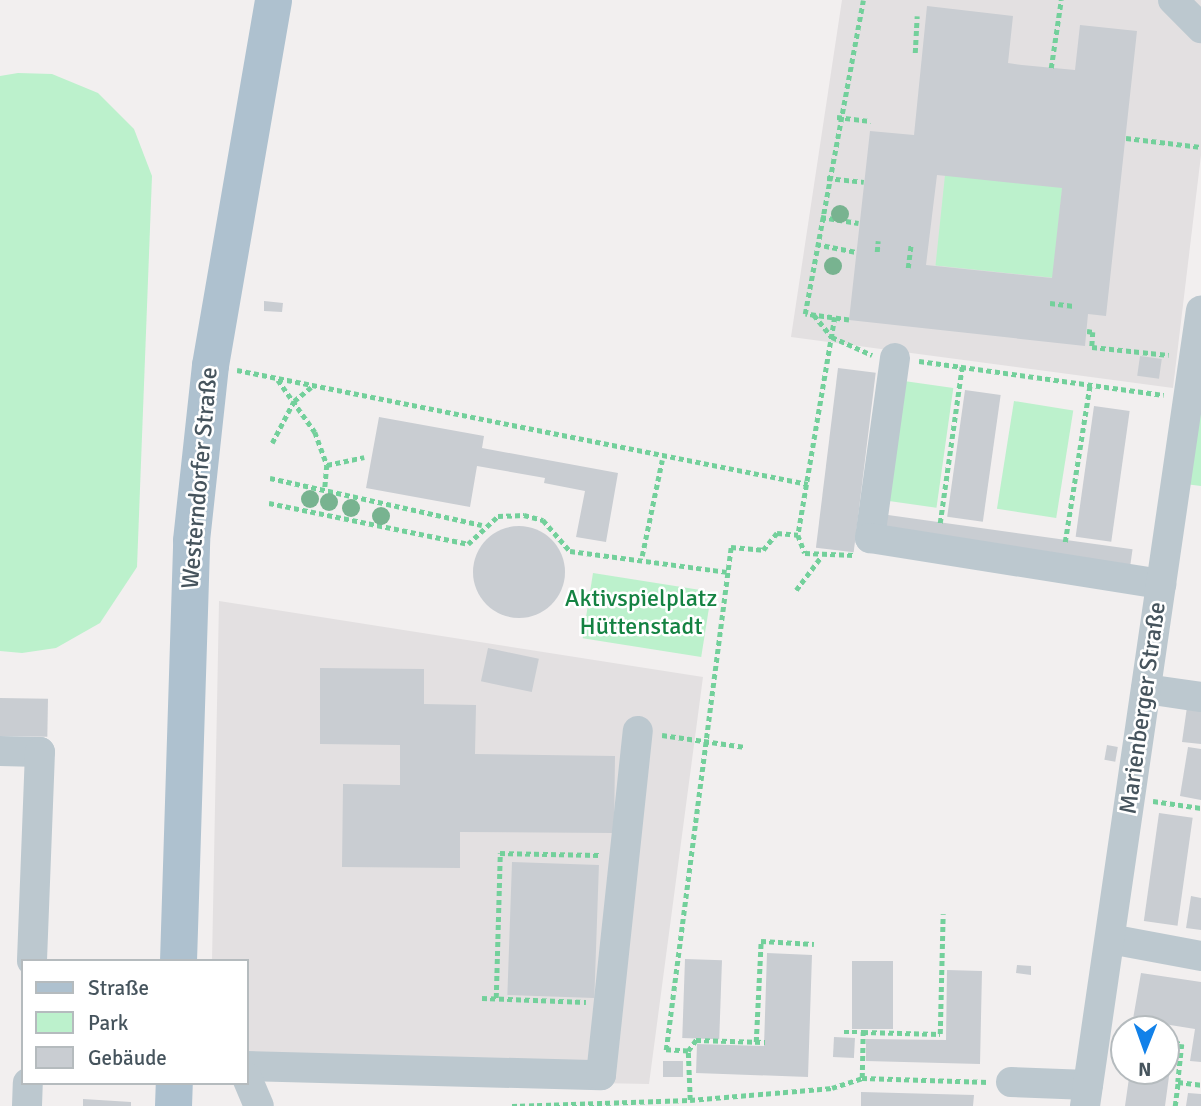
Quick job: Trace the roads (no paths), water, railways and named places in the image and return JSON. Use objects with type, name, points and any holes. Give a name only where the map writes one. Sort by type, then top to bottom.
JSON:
[{"type":"main road","name":"Westerndorfer Straße","points":[[178,959],[191,540],[250,187],[272,0]]},
{"type":"main road","points":[[173,1106],[174,1085]]},
{"type":"street","points":[[1173,0],[1201,28]]},
{"type":"street","name":"Marienberger Straße","points":[[1087,1095],[1201,310]]},
{"type":"street","points":[[895,358],[870,538],[1161,584]]},
{"type":"street","points":[[1146,689],[1201,697]]},
{"type":"street","points":[[248,1066],[601,1075],[638,731]]},
{"type":"street","points":[[0,751],[40,752],[32,959]]},
{"type":"street","points":[[1110,939],[1201,956]]},
{"type":"street","points":[[248,1080],[259,1106]]},
{"type":"street","points":[[1011,1082],[1087,1095]]},
{"type":"street","points":[[27,1106],[28,1085]]},
{"type":"park label","name":"Aktivspielplatz Hüttenstadt","points":[[641,613]]}]
